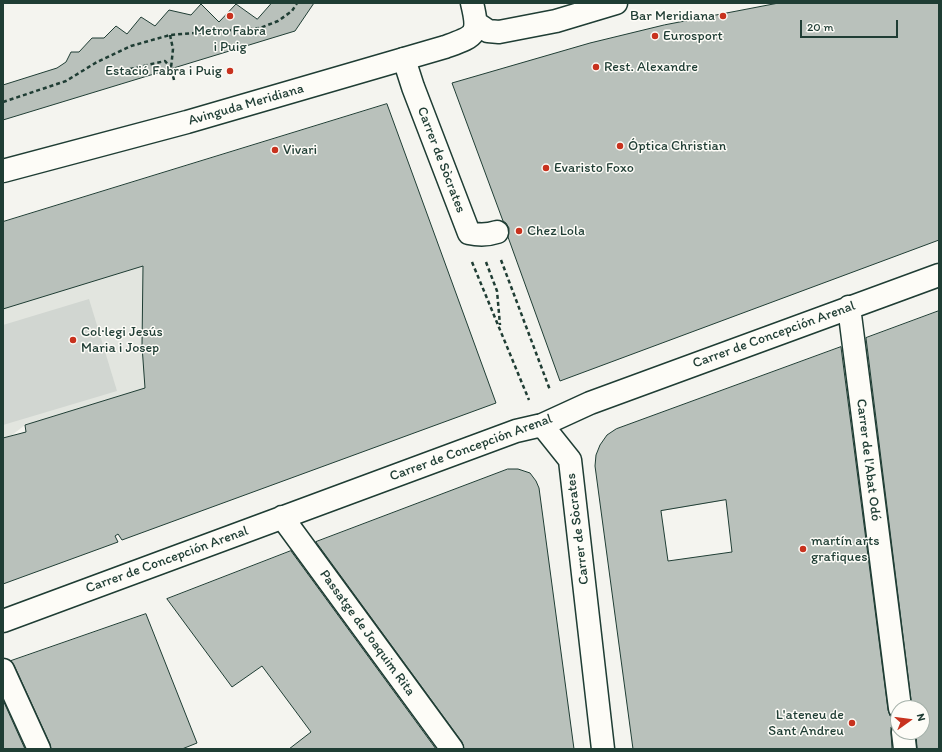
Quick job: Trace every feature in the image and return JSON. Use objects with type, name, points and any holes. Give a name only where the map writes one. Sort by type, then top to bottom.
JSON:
[{"type":"street","name":"Avinguda Meridiana","points":[[474,13],[488,31],[499,32],[556,21],[616,3]]},
{"type":"street","name":"Avinguda Meridiana","points":[[3,171],[187,122],[445,47],[465,40],[472,35],[475,29],[474,13]]},
{"type":"street","name":"Carrer de Sòcrates","points":[[404,59],[413,87],[469,233],[476,235],[497,232]]},
{"type":"street","name":"Carrer de Concepción Arenal","points":[[3,621],[516,431],[542,425],[590,403],[939,275]]},
{"type":"street","name":"Carrer de l'Abat Odó","points":[[849,307],[899,700]]},
{"type":"street","name":"Carrer de Sòcrates","points":[[542,425],[570,460],[603,749]]},
{"type":"street","name":"Passatge de Joaquim Rita","points":[[282,517],[452,749]]},
{"type":"street","points":[[3,670],[39,749]]},
{"type":"path","points":[[3,102],[66,81],[97,62],[131,46],[170,35],[260,28],[278,21],[292,11],[297,3]]},
{"type":"path","points":[[170,35],[173,48],[171,68],[174,80]]},
{"type":"path","points":[[130,69],[165,61],[171,68]]},
{"type":"path","points":[[472,262],[533,409],[542,425]]},
{"type":"path","points":[[486,262],[498,291],[500,328]]},
{"type":"shaded area","name":"Col·legi Jesús Maria i Josep","points":[[180,168],[143,292],[145,388],[25,425],[12,435],[3,438],[3,222]]},
{"type":"shaded area","points":[[89,299],[117,391],[3,425],[3,325]]},
{"type":"building","points":[[272,3],[314,3],[295,31],[3,120],[3,85],[57,68],[66,62],[71,52],[79,52],[92,38],[104,38],[116,26],[127,34],[141,17],[155,26],[169,10],[191,15],[201,4],[219,22],[236,4],[257,19]]},
{"type":"building","points":[[779,3],[939,3],[939,240],[560,381],[508,237],[509,228],[503,221],[452,83],[590,43],[664,25]]},
{"type":"building","points":[[387,104],[496,403],[122,540],[118,534],[115,536],[118,542],[3,584],[3,438],[26,432],[25,425],[145,388],[142,346],[143,266],[3,309],[3,222]]},
{"type":"building","points":[[939,311],[939,749],[917,749],[916,740],[930,740],[930,700],[911,700],[866,338]]},
{"type":"building","points":[[841,347],[890,716],[890,740],[892,740],[892,749],[633,749],[595,466],[596,455],[600,445],[607,435],[616,429]],"holes":[[[726,500],[732,552],[668,561],[661,511]]]},
{"type":"building","points":[[508,469],[518,469],[530,473],[539,488],[574,749],[464,749],[462,742],[316,542]]},
{"type":"building","points":[[291,551],[436,749],[289,749],[311,732],[262,666],[232,687],[167,599]]},
{"type":"building","points":[[146,614],[197,743],[182,749],[51,749],[11,661]]},
{"type":"building","points":[[3,700],[25,749],[3,749]]},
{"type":"place","name":"Metro Fabra i Puig","points":[[230,16]]},
{"type":"place","name":"Bar Meridiana","points":[[723,16]]},
{"type":"place","name":"Eurosport","points":[[655,36]]},
{"type":"place","name":"Rest. Alexandre","points":[[596,67]]},
{"type":"place","name":"Estació Fabra i Puig","points":[[230,71]]},
{"type":"place","name":"Óptica Christian","points":[[620,146]]},
{"type":"place","name":"Vivari","points":[[275,150]]},
{"type":"place","name":"Evaristo Foxo","points":[[546,168]]},
{"type":"place","name":"Chez Lola","points":[[519,231]]},
{"type":"place","name":"Col·legi Jesús Maria i Josep","points":[[73,340]]},
{"type":"place","name":"martín arts grafiques","points":[[803,549]]},
{"type":"place","name":"L'ateneu de Sant Andreu","points":[[852,723]]}]
